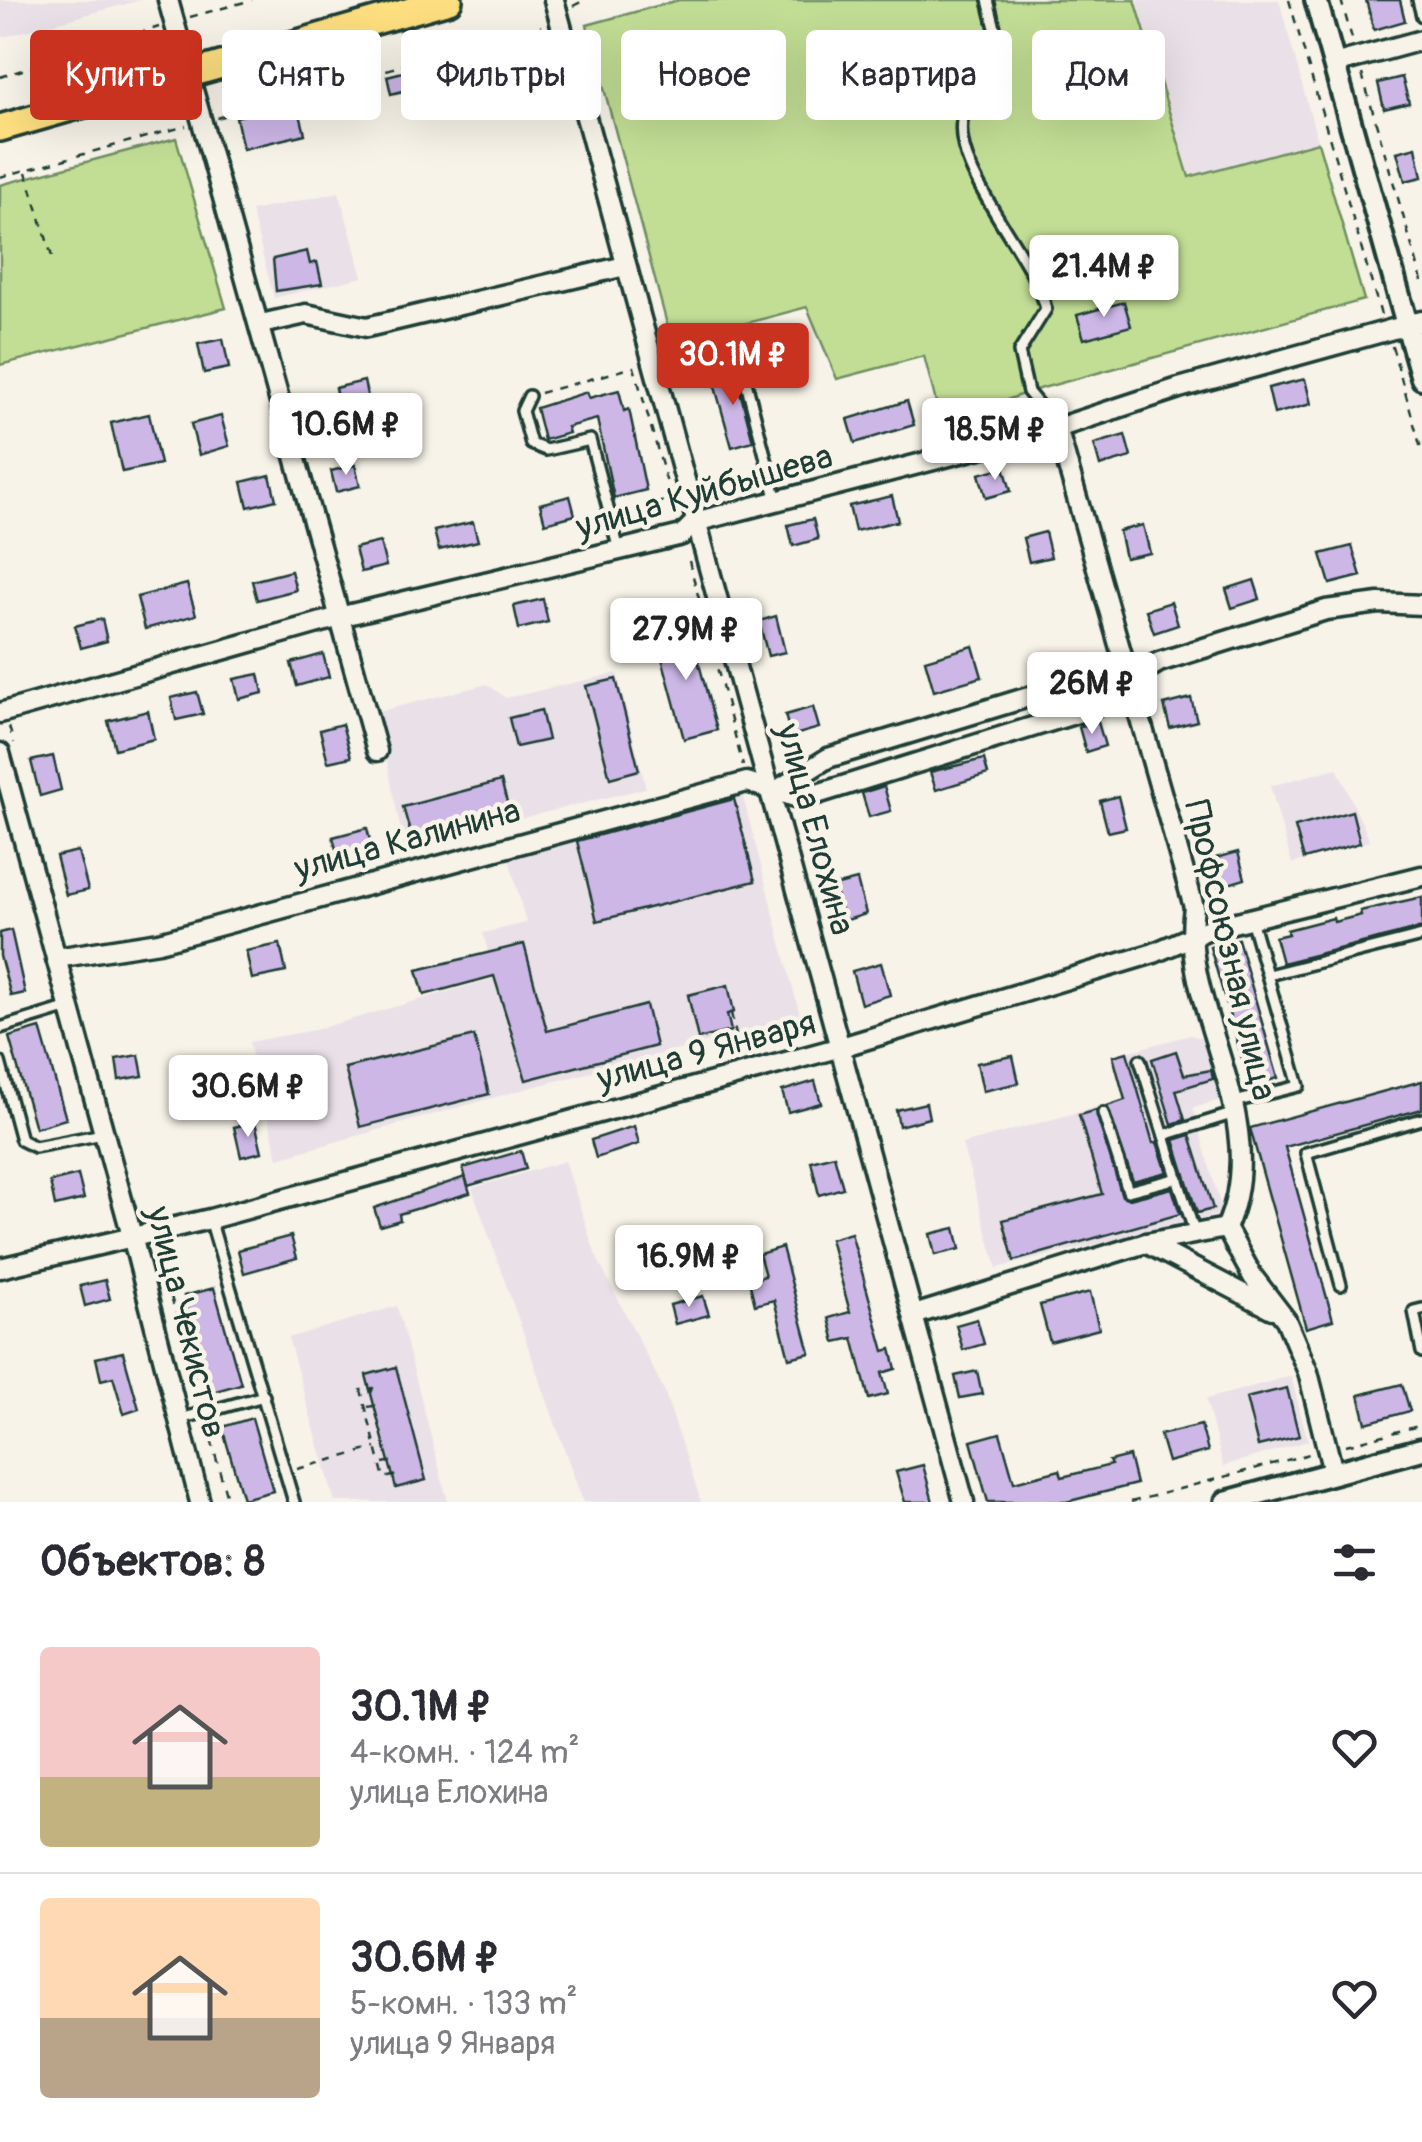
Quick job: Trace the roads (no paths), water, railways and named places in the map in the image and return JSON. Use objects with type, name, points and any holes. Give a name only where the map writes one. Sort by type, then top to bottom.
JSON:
[{"type":"main road","points":[[202,69],[449,0]]},
{"type":"main road","points":[[0,128],[30,119]]},
{"type":"street","points":[[168,0],[176,30]]},
{"type":"street","points":[[1316,0],[1422,378]]},
{"type":"street","name":"улица Елохина","points":[[556,8],[625,266],[688,528],[774,792],[964,1502]]},
{"type":"street","points":[[1334,64],[1422,40]]},
{"type":"street","points":[[200,120],[261,324],[377,752]]},
{"type":"street","points":[[261,324],[306,314],[367,327],[625,266]]},
{"type":"street","name":"улица Куйбышева","points":[[0,713],[342,616],[620,551],[777,502],[1057,428],[1178,388],[1406,326]]},
{"type":"street","name":"Профсоюзная улица","points":[[1057,428],[1194,906],[1189,936],[1234,1108],[1238,1203],[1226,1228]]},
{"type":"street","points":[[774,792],[801,800],[1087,710],[1110,699],[1131,679],[1159,662],[1326,610],[1380,603],[1422,606]]},
{"type":"street","points":[[774,792],[828,758],[1078,682],[1131,679]]},
{"type":"street","name":"улица Чекистов","points":[[0,752],[200,1502]]},
{"type":"street","name":"улица Калинина","points":[[56,958],[159,942],[747,782],[774,792]]},
{"type":"street","name":"улица 9 Января","points":[[0,1268],[210,1220],[841,1047],[1154,953],[1189,936],[1422,876]]},
{"type":"street","points":[[914,1315],[1146,1244],[1226,1228],[1253,1277],[1286,1320],[1308,1372],[1333,1472]]},
{"type":"street","points":[[1146,1244],[1264,1303],[1286,1320]]},
{"type":"street","points":[[1226,1502],[1422,1449]]},
{"type":"lane","points":[[988,0],[1000,48],[963,113],[968,163],[978,187],[1040,284],[1046,308],[1019,352],[1028,392],[1057,428]]},
{"type":"lane","points":[[1418,0],[1422,16]]},
{"type":"lane","points":[[746,378],[777,502]]},
{"type":"lane","points":[[529,396],[522,410],[530,444],[546,450],[590,440],[620,551]]},
{"type":"lane","points":[[1164,1134],[1299,1086],[1252,919]]},
{"type":"lane","points":[[1268,974],[1422,936]]},
{"type":"lane","points":[[0,1028],[69,1007]]},
{"type":"lane","points":[[1140,1060],[1195,1234]]},
{"type":"lane","points":[[0,1062],[21,1140],[35,1147],[104,1134]]},
{"type":"lane","points":[[1103,1113],[1128,1190],[1178,1178]]},
{"type":"lane","points":[[1341,1285],[1306,1153],[1422,1119]]},
{"type":"lane","points":[[210,1220],[294,1502]]},
{"type":"lane","points":[[1422,1309],[1414,1311],[1422,1352]]},
{"type":"lane","points":[[177,1419],[264,1396]]}]
